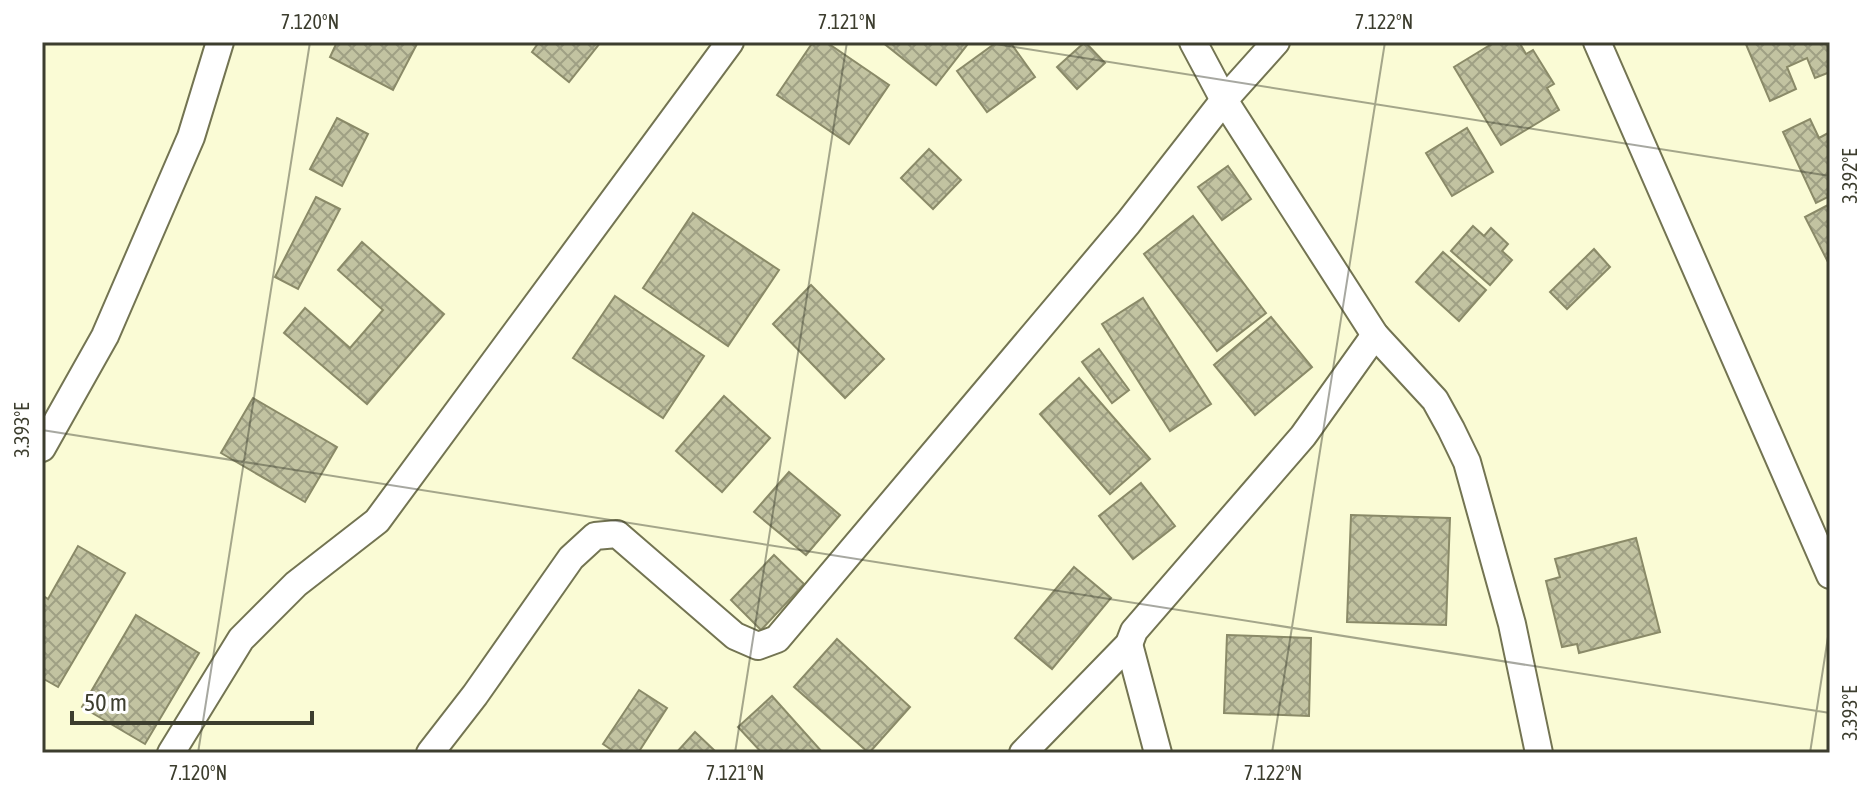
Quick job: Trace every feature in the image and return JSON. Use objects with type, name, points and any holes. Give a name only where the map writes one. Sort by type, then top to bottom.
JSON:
[{"type":"street","points":[[42,448],[105,336],[191,137],[220,42]]},
{"type":"street","points":[[171,753],[241,639],[296,584],[377,521],[730,42]]},
{"type":"street","points":[[1193,42],[1224,100],[1375,335],[1435,400],[1467,462],[1512,624],[1539,753]]},
{"type":"street","points":[[430,753],[475,695],[571,558],[595,536],[617,534],[735,636],[758,646],[777,639],[1128,223],[1224,100],[1276,42]]},
{"type":"street","points":[[1597,42],[1830,575]]},
{"type":"street","points":[[1023,753],[1129,644],[1134,631],[1303,436],[1375,335]]},
{"type":"street","points":[[1129,644],[1158,753]]},
{"type":"building","points":[[337,42],[418,42],[393,90],[330,57]]},
{"type":"building","points":[[539,42],[600,43],[569,82],[532,52]]},
{"type":"building","points":[[813,42],[826,42],[889,85],[849,144],[777,95]]},
{"type":"building","points":[[882,42],[964,42],[967,45],[936,85]]},
{"type":"building","points":[[997,42],[1010,42],[1035,77],[987,112],[957,71]]},
{"type":"building","points":[[1085,42],[1105,63],[1077,89],[1057,67]]},
{"type":"building","points":[[1495,42],[1519,42],[1526,54],[1533,50],[1554,84],[1547,88],[1559,110],[1501,145],[1454,67]]},
{"type":"building","points":[[1745,42],[1827,42],[1830,72],[1815,78],[1807,58],[1787,67],[1796,89],[1770,101]]},
{"type":"building","points":[[337,118],[368,134],[342,186],[310,169]]},
{"type":"building","points":[[1810,119],[1819,138],[1830,132],[1830,196],[1816,203],[1783,132]]},
{"type":"building","points":[[1467,128],[1493,172],[1452,196],[1426,153]]},
{"type":"building","points":[[929,149],[961,180],[933,209],[901,178]]},
{"type":"building","points":[[1228,166],[1251,199],[1222,220],[1198,187]]},
{"type":"building","points":[[316,197],[340,209],[298,289],[275,277]]},
{"type":"building","points":[[1830,204],[1830,266],[1805,217]]},
{"type":"building","points":[[693,213],[779,270],[728,346],[643,288]]},
{"type":"building","points":[[1193,216],[1266,313],[1217,351],[1144,254]]},
{"type":"building","points":[[1473,226],[1484,236],[1491,228],[1508,244],[1502,251],[1512,260],[1490,285],[1451,251]]},
{"type":"building","points":[[362,242],[444,314],[367,404],[284,333],[305,308],[350,348],[383,310],[338,270]]},
{"type":"building","points":[[1594,249],[1610,267],[1567,309],[1550,292]]},
{"type":"building","points":[[1443,252],[1486,290],[1459,321],[1416,282]]},
{"type":"building","points":[[811,285],[884,359],[845,398],[773,324]]},
{"type":"building","points":[[615,296],[704,356],[663,418],[573,358]]},
{"type":"building","points":[[1143,298],[1211,404],[1170,431],[1102,324]]},
{"type":"building","points":[[1271,317],[1312,367],[1255,415],[1214,365]]},
{"type":"building","points":[[1099,349],[1129,390],[1112,403],[1082,362]]},
{"type":"building","points":[[1079,378],[1150,459],[1110,494],[1040,414]]},
{"type":"building","points":[[724,396],[770,438],[722,492],[676,451]]},
{"type":"building","points":[[253,398],[337,447],[305,502],[221,453]]},
{"type":"building","points":[[789,472],[840,515],[806,555],[754,512]]},
{"type":"building","points":[[1141,483],[1175,526],[1133,559],[1099,516]]},
{"type":"building","points":[[1351,515],[1450,518],[1446,625],[1347,622]]},
{"type":"building","points":[[1636,538],[1660,632],[1579,653],[1577,644],[1562,647],[1546,581],[1560,577],[1555,559]]},
{"type":"building","points":[[78,546],[125,573],[58,687],[42,678],[42,595],[48,599]]},
{"type":"building","points":[[774,555],[804,584],[761,630],[731,600]]},
{"type":"building","points":[[1074,567],[1111,598],[1052,669],[1015,638]]},
{"type":"building","points":[[136,615],[199,653],[145,744],[82,707]]},
{"type":"building","points":[[1227,635],[1311,638],[1309,716],[1224,713]]},
{"type":"building","points":[[837,639],[910,707],[869,753],[794,687]]},
{"type":"building","points":[[639,690],[667,708],[638,753],[616,753],[603,744]]},
{"type":"building","points":[[772,696],[823,753],[762,753],[738,727]]},
{"type":"building","points":[[695,732],[714,750],[711,753],[676,753]]}]
